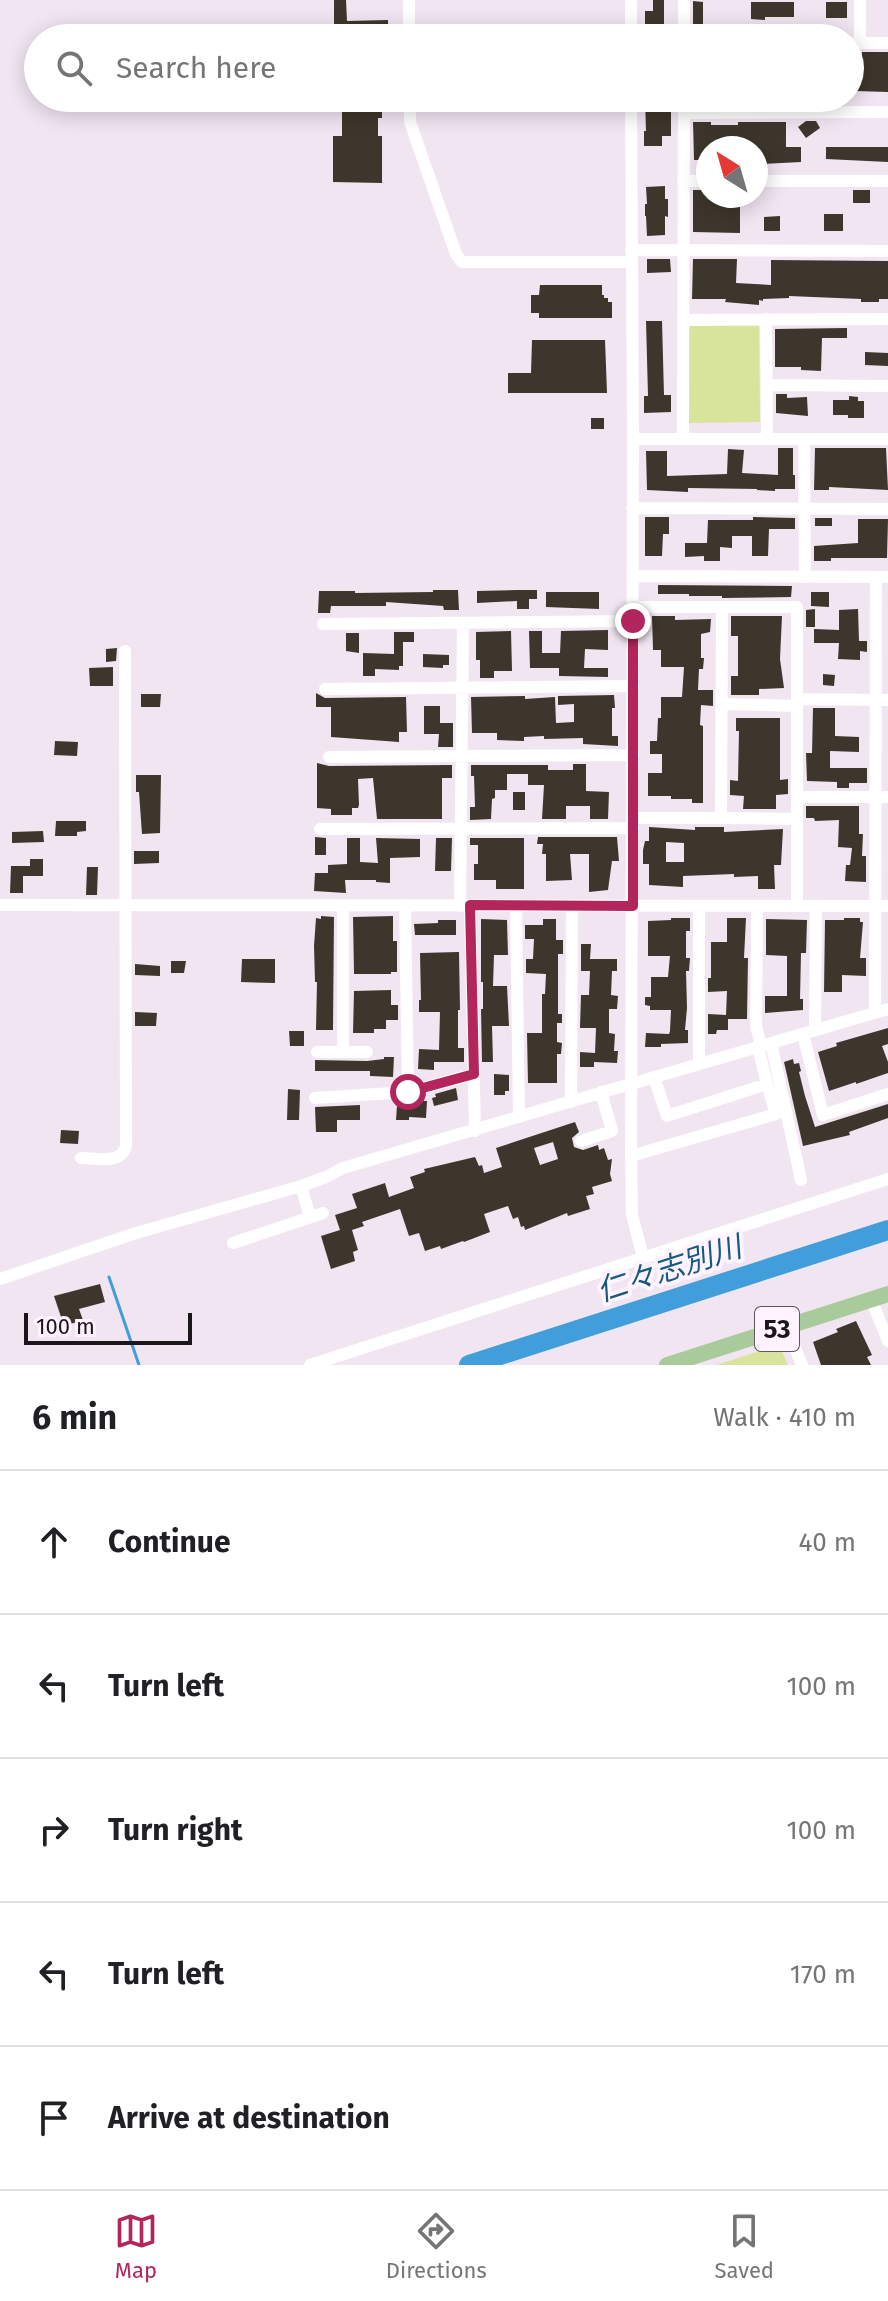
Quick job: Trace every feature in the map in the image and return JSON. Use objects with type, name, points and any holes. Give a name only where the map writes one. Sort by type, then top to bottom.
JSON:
[{"type":"main road","name":"53","points":[[667,1365],[880,1297]]},
{"type":"street","points":[[409,0],[409,24]]},
{"type":"street","points":[[631,0],[631,24]]},
{"type":"street","points":[[684,0],[684,24]]},
{"type":"street","points":[[857,24],[860,0]]},
{"type":"street","points":[[864,43],[888,43]]},
{"type":"street","points":[[410,112],[410,122],[456,254],[462,262],[631,256],[683,251],[888,251]]},
{"type":"street","points":[[631,112],[631,1156],[632,1215],[643,1257]]},
{"type":"street","points":[[683,439],[684,113],[888,112]]},
{"type":"street","points":[[683,181],[696,181]]},
{"type":"street","points":[[768,181],[888,181]]},
{"type":"street","points":[[766,319],[767,439]]},
{"type":"street","points":[[683,320],[888,319]]},
{"type":"street","points":[[767,385],[888,386]]},
{"type":"street","points":[[633,439],[888,439]]},
{"type":"street","points":[[804,439],[805,577]]},
{"type":"street","points":[[632,508],[888,509]]},
{"type":"street","points":[[0,1279],[133,1234],[301,1186],[343,1168],[882,1011],[882,577],[632,576]]},
{"type":"street","points":[[633,607],[797,607],[797,906]]},
{"type":"street","points":[[721,818],[722,607]]},
{"type":"street","points":[[323,624],[633,621]]},
{"type":"street","points":[[463,623],[460,829],[475,1131]]},
{"type":"street","points":[[81,1158],[118,1157],[124,1153],[126,1146],[125,651]]},
{"type":"street","points":[[325,689],[633,686]]},
{"type":"street","points":[[722,704],[882,700]]},
{"type":"street","points":[[329,757],[633,755]]},
{"type":"street","points":[[797,797],[882,797]]},
{"type":"street","points":[[320,829],[460,829],[721,818],[797,819]]},
{"type":"street","points":[[0,905],[881,906]]},
{"type":"street","points":[[405,905],[408,1092]]},
{"type":"street","points":[[343,906],[343,1052]]},
{"type":"street","points":[[516,906],[519,1117]]},
{"type":"street","points":[[571,1102],[572,906]]},
{"type":"street","points":[[699,906],[699,1063]]},
{"type":"street","points":[[757,906],[756,1026],[801,1180]]},
{"type":"street","points":[[816,906],[809,1032],[823,1115],[888,1094]]},
{"type":"street","points":[[631,1156],[776,1114],[767,1084],[763,1045]]},
{"type":"street","points":[[317,1052],[367,1052]]},
{"type":"street","points":[[315,1098],[408,1092],[474,1074]]},
{"type":"street","points":[[654,1077],[667,1116],[767,1084]]},
{"type":"street","points":[[581,1141],[612,1131],[601,1092]]},
{"type":"street","points":[[310,1365],[888,1179]]},
{"type":"street","points":[[301,1186],[310,1217]]},
{"type":"street","points":[[233,1243],[323,1213]]},
{"type":"street","points":[[880,1297],[888,1341]]},
{"type":"street","points":[[786,1326],[802,1365]]},
{"type":"green space","points":[[689,325],[759,325],[760,422],[689,423]]},
{"type":"green space","points":[[779,1345],[788,1365],[716,1365]]},
{"type":"building","points":[[334,0],[346,0],[347,21],[388,20],[388,24],[334,24]]},
{"type":"building","points":[[653,0],[664,0],[664,24],[645,24],[645,11],[653,11]]},
{"type":"building","points":[[693,1],[703,2],[703,24],[693,24]]},
{"type":"building","points":[[751,2],[794,2],[794,17],[751,19]]},
{"type":"building","points":[[826,2],[847,2],[847,18],[826,18]]},
{"type":"building","points":[[864,52],[888,52],[888,92],[864,91]]},
{"type":"building","points":[[342,112],[382,112],[382,118],[378,118],[378,136],[382,136],[382,183],[333,182],[333,136],[342,136]]},
{"type":"building","points":[[645,112],[671,112],[671,136],[662,136],[662,146],[644,146]]},
{"type":"building","points":[[806,121],[816,121],[820,128],[806,138],[798,127]]},
{"type":"building","points":[[693,122],[738,125],[738,122],[786,122],[786,147],[801,147],[801,162],[768,164],[768,136],[696,136],[694,160]]},
{"type":"building","points":[[826,147],[888,147],[888,162],[826,159]]},
{"type":"building","points":[[665,186],[668,217],[665,216],[665,235],[647,236],[646,187]]},
{"type":"building","points":[[693,190],[696,190],[696,208],[740,208],[740,233],[693,232]]},
{"type":"building","points":[[853,190],[870,190],[870,203],[853,203]]},
{"type":"building","points":[[824,214],[843,214],[843,231],[824,231]]},
{"type":"building","points":[[780,216],[780,231],[764,231],[764,217]]},
{"type":"building","points":[[647,259],[670,259],[671,272],[647,273]]},
{"type":"building","points":[[693,259],[737,259],[736,283],[771,285],[771,260],[888,261],[888,299],[861,302],[861,299],[789,296],[759,300],[759,305],[725,302],[726,299],[692,299]]},
{"type":"building","points":[[540,285],[602,285],[602,295],[612,302],[612,318],[539,318],[539,313],[531,313],[531,295],[539,295]]},
{"type":"building","points":[[646,321],[662,321],[664,395],[671,395],[671,412],[644,413],[644,396],[648,396]]},
{"type":"building","points":[[847,328],[847,338],[822,338],[821,371],[775,367],[775,329]]},
{"type":"building","points":[[532,340],[605,340],[607,393],[508,393],[508,373],[531,373]]},
{"type":"building","points":[[865,352],[888,353],[888,366],[865,365]]},
{"type":"building","points":[[776,394],[787,394],[787,398],[807,397],[808,416],[776,413]]},
{"type":"building","points":[[849,396],[864,401],[864,418],[833,415],[833,400],[849,400]]},
{"type":"building","points":[[591,418],[604,418],[604,429],[591,429]]},
{"type":"building","points":[[778,448],[793,448],[795,489],[647,490],[646,451],[667,451],[667,476],[727,474],[728,449],[744,450],[742,473],[778,475]]},
{"type":"building","points":[[815,448],[886,448],[888,490],[829,487],[829,490],[814,490]]},
{"type":"building","points":[[645,517],[669,517],[669,534],[663,534],[662,556],[645,556]]},
{"type":"building","points":[[753,517],[795,518],[795,529],[769,529],[768,556],[752,556],[752,536],[732,536],[732,548],[720,547],[720,561],[704,561],[704,556],[685,557],[685,543],[707,543],[708,520],[753,520]]},
{"type":"building","points":[[815,518],[832,518],[832,526],[815,526]]},
{"type":"building","points":[[858,519],[888,519],[887,558],[814,561],[814,546],[858,543]]},
{"type":"building","points":[[658,585],[792,586],[791,597],[722,598],[658,594]]},
{"type":"building","points":[[458,590],[459,610],[386,602],[386,606],[331,606],[330,613],[318,613],[319,591]]},
{"type":"building","points":[[537,590],[537,599],[529,599],[529,609],[517,609],[517,601],[477,603],[477,591]]},
{"type":"building","points":[[546,592],[599,592],[599,609],[546,607]]},
{"type":"building","points":[[811,592],[829,592],[829,607],[811,606]]},
{"type":"building","points":[[815,609],[815,627],[806,627],[806,610]]},
{"type":"building","points":[[858,609],[859,641],[867,641],[867,652],[860,651],[860,660],[838,659],[839,643],[814,643],[814,629],[839,630],[839,610]]},
{"type":"building","points":[[652,616],[675,616],[675,620],[711,619],[710,632],[701,634],[701,658],[704,658],[703,669],[699,669],[698,690],[713,690],[713,706],[701,705],[703,803],[692,803],[692,799],[671,799],[671,796],[648,796],[648,773],[662,773],[662,754],[650,754],[650,741],[657,741],[661,697],[682,697],[684,667],[661,667],[661,650],[653,650]]},
{"type":"building","points":[[731,616],[782,616],[780,659],[784,688],[759,689],[759,695],[731,695],[731,676],[738,676],[738,636],[731,636]]},
{"type":"building","points":[[608,630],[608,650],[585,649],[584,668],[608,668],[608,677],[559,676],[559,668],[530,668],[529,631],[542,631],[542,653],[560,653],[561,631]]},
{"type":"building","points":[[511,631],[512,671],[494,671],[494,678],[480,678],[480,660],[476,660],[476,632]]},
{"type":"building","points":[[394,632],[414,632],[414,642],[403,642],[403,666],[399,666],[399,670],[375,669],[375,676],[363,676],[363,653],[394,654]]},
{"type":"building","points":[[346,633],[359,633],[359,653],[346,651]]},
{"type":"building","points":[[117,648],[116,661],[106,662],[106,649]]},
{"type":"building","points":[[423,654],[449,655],[449,665],[443,665],[443,668],[423,667]]},
{"type":"building","points":[[113,667],[113,686],[90,686],[89,668]]},
{"type":"building","points":[[823,674],[835,675],[834,686],[823,685]]},
{"type":"building","points":[[316,693],[325,698],[406,697],[407,732],[399,732],[399,742],[331,737],[331,707],[316,707]]},
{"type":"building","points":[[141,694],[161,694],[160,707],[141,707]]},
{"type":"building","points":[[614,695],[612,736],[618,736],[618,746],[583,744],[583,738],[544,739],[544,736],[524,737],[524,741],[497,740],[497,733],[472,733],[471,697],[555,697],[556,723],[574,722],[574,704],[558,705],[558,696]]},
{"type":"building","points":[[424,706],[440,706],[440,723],[453,723],[453,747],[438,747],[439,734],[424,734]]},
{"type":"building","points":[[813,708],[835,708],[835,736],[859,737],[859,752],[830,751],[830,768],[867,768],[867,783],[849,783],[849,788],[837,788],[837,782],[807,781],[806,753],[812,753]]},
{"type":"building","points":[[736,718],[780,718],[780,780],[788,779],[788,794],[776,795],[776,809],[743,809],[744,796],[730,795],[730,780],[738,781],[739,731],[736,731]]},
{"type":"building","points":[[55,741],[78,742],[77,756],[54,755]]},
{"type":"building","points":[[317,763],[329,766],[452,765],[452,778],[442,778],[442,819],[377,819],[373,778],[358,779],[359,805],[352,808],[352,815],[331,815],[331,809],[317,808]]},
{"type":"building","points":[[573,764],[586,764],[586,791],[609,792],[608,819],[590,819],[590,806],[566,806],[566,819],[542,819],[544,785],[528,785],[528,774],[507,774],[507,790],[495,790],[491,819],[470,820],[470,807],[475,807],[471,765],[548,765],[548,770],[573,770]]},
{"type":"building","points":[[136,775],[161,775],[160,833],[142,834]]},
{"type":"building","points":[[513,792],[525,792],[525,810],[513,810]]},
{"type":"building","points":[[806,806],[859,806],[859,834],[863,834],[866,882],[845,881],[852,848],[838,847],[839,820],[815,821],[814,818],[806,818]]},
{"type":"building","points":[[56,821],[86,821],[86,831],[77,832],[77,836],[55,836]]},
{"type":"building","points":[[649,827],[695,830],[695,827],[724,827],[724,832],[783,829],[781,865],[774,865],[775,889],[758,889],[758,876],[734,877],[734,874],[683,876],[683,887],[649,885],[649,864],[643,864],[643,850],[645,841],[649,841]],"holes":[[[666,842],[684,843],[684,862],[666,862]]]},
{"type":"building","points":[[43,831],[44,842],[12,843],[12,832]]},
{"type":"building","points":[[315,837],[326,838],[326,855],[315,855]]},
{"type":"building","points":[[538,837],[617,837],[619,861],[612,861],[608,890],[589,892],[589,854],[570,854],[572,880],[546,881],[546,854],[542,854],[543,844],[537,844]]},
{"type":"building","points":[[347,838],[360,838],[360,862],[378,863],[376,838],[420,839],[420,857],[390,858],[390,883],[345,880],[346,893],[314,891],[315,873],[328,873],[328,865],[347,864]]},
{"type":"building","points":[[436,838],[452,838],[451,871],[435,871]]},
{"type":"building","points":[[470,838],[524,838],[524,889],[496,889],[496,880],[474,880],[478,845],[470,845]]},
{"type":"building","points":[[134,851],[159,851],[159,863],[134,864]]},
{"type":"building","points":[[30,859],[43,859],[43,876],[23,876],[23,893],[10,893],[11,866],[30,866]]},
{"type":"building","points":[[87,867],[98,867],[97,895],[86,895]]},
{"type":"building","points":[[321,916],[334,917],[333,1030],[316,1030],[314,946],[316,918],[321,919]]},
{"type":"building","points":[[393,916],[397,972],[354,974],[353,917]]},
{"type":"building","points":[[690,918],[690,931],[686,931],[686,958],[690,958],[689,971],[686,971],[685,1030],[688,1030],[688,1043],[645,1047],[646,1033],[669,1034],[671,1010],[650,1010],[650,1006],[645,1005],[645,997],[651,997],[651,977],[668,977],[670,956],[648,956],[648,921]]},
{"type":"building","points":[[727,918],[746,918],[747,1019],[728,1019],[728,1030],[708,1034],[708,1014],[726,1015],[727,991],[708,992],[708,978],[711,978],[711,942],[727,942]]},
{"type":"building","points":[[860,918],[863,922],[860,958],[866,958],[866,976],[842,975],[842,992],[824,992],[825,920]]},
{"type":"building","points":[[481,919],[507,920],[508,955],[494,955],[493,986],[507,986],[509,1026],[492,1026],[493,1062],[482,1062]]},
{"type":"building","points":[[543,919],[556,919],[556,940],[563,940],[563,954],[558,954],[558,1014],[562,1014],[562,1023],[557,1023],[557,1042],[562,1043],[561,1054],[557,1054],[557,1083],[528,1083],[527,1033],[542,1033],[542,994],[545,994],[546,974],[526,973],[526,959],[533,959],[534,939],[525,939],[525,925],[543,925]]},
{"type":"building","points":[[766,919],[807,920],[806,953],[801,953],[800,999],[803,999],[803,1010],[765,1013],[765,996],[787,996],[787,956],[766,955]]},
{"type":"building","points":[[438,920],[456,920],[456,935],[415,935],[414,924],[438,923]]},
{"type":"building","points":[[581,944],[591,944],[590,959],[617,959],[617,971],[612,971],[611,995],[618,996],[617,1009],[609,1009],[609,1033],[615,1034],[617,1063],[594,1062],[594,1067],[580,1067],[580,1052],[595,1053],[596,1028],[580,1028],[581,995],[589,995],[590,971],[581,971]]},
{"type":"building","points":[[459,952],[458,1048],[464,1048],[464,1062],[434,1062],[434,1070],[418,1069],[419,1049],[439,1050],[440,1012],[419,1012],[420,953]]},
{"type":"building","points":[[242,959],[275,959],[275,983],[241,982]]},
{"type":"building","points":[[171,961],[186,961],[184,973],[171,973]]},
{"type":"building","points":[[135,964],[160,966],[160,976],[135,975]]},
{"type":"building","points":[[391,990],[391,1005],[398,1005],[398,1020],[386,1020],[386,1029],[374,1029],[374,1033],[353,1033],[354,991]]},
{"type":"building","points":[[135,1012],[157,1013],[156,1026],[135,1026]]},
{"type":"building","points":[[888,1028],[888,1044],[882,1046],[888,1073],[829,1091],[818,1052],[837,1046],[836,1043]]},
{"type":"building","points":[[289,1031],[304,1031],[304,1046],[290,1046]]},
{"type":"building","points":[[394,1057],[393,1077],[370,1076],[370,1071],[315,1071],[315,1060],[367,1061]]},
{"type":"building","points":[[793,1059],[794,1064],[799,1063],[815,1127],[888,1104],[888,1118],[849,1132],[850,1135],[803,1146],[784,1062]]},
{"type":"building","points":[[494,1074],[509,1075],[509,1091],[505,1091],[505,1095],[494,1095]]},
{"type":"building","points":[[456,1088],[458,1100],[434,1106],[432,1098],[436,1097],[435,1094]]},
{"type":"building","points":[[288,1089],[300,1090],[299,1120],[287,1120]]},
{"type":"building","points":[[413,1101],[427,1101],[426,1118],[396,1120],[397,1105],[413,1106]]},
{"type":"building","points":[[360,1105],[360,1120],[337,1120],[337,1132],[316,1132],[315,1107]]},
{"type":"building","points":[[575,1122],[579,1132],[572,1138],[574,1147],[583,1150],[598,1145],[599,1150],[604,1148],[608,1160],[612,1159],[612,1181],[592,1187],[594,1194],[586,1196],[590,1209],[568,1216],[567,1213],[525,1230],[518,1217],[513,1219],[508,1206],[484,1214],[490,1232],[441,1249],[440,1246],[425,1251],[419,1233],[409,1236],[400,1209],[362,1222],[364,1226],[352,1230],[358,1250],[353,1252],[355,1261],[331,1269],[321,1236],[340,1230],[335,1215],[357,1208],[352,1194],[385,1183],[389,1197],[414,1188],[410,1177],[425,1172],[424,1169],[475,1157],[484,1173],[502,1167],[496,1148]],"holes":[[[553,1142],[558,1159],[540,1165],[534,1148]]]},
{"type":"building","points":[[61,1130],[79,1131],[78,1144],[60,1143]]},
{"type":"building","points":[[100,1284],[105,1302],[79,1309],[83,1320],[64,1326],[54,1296]]},
{"type":"building","points":[[856,1321],[872,1355],[867,1357],[871,1365],[821,1365],[813,1342]]},
{"type":"waterway","name":"仁々志別川","points":[[469,1365],[888,1230]]},
{"type":"waterway","points":[[109,1277],[139,1365]]},
{"type":"route","points":[[408,1092],[474,1074],[470,905],[633,906],[633,621]]}]
